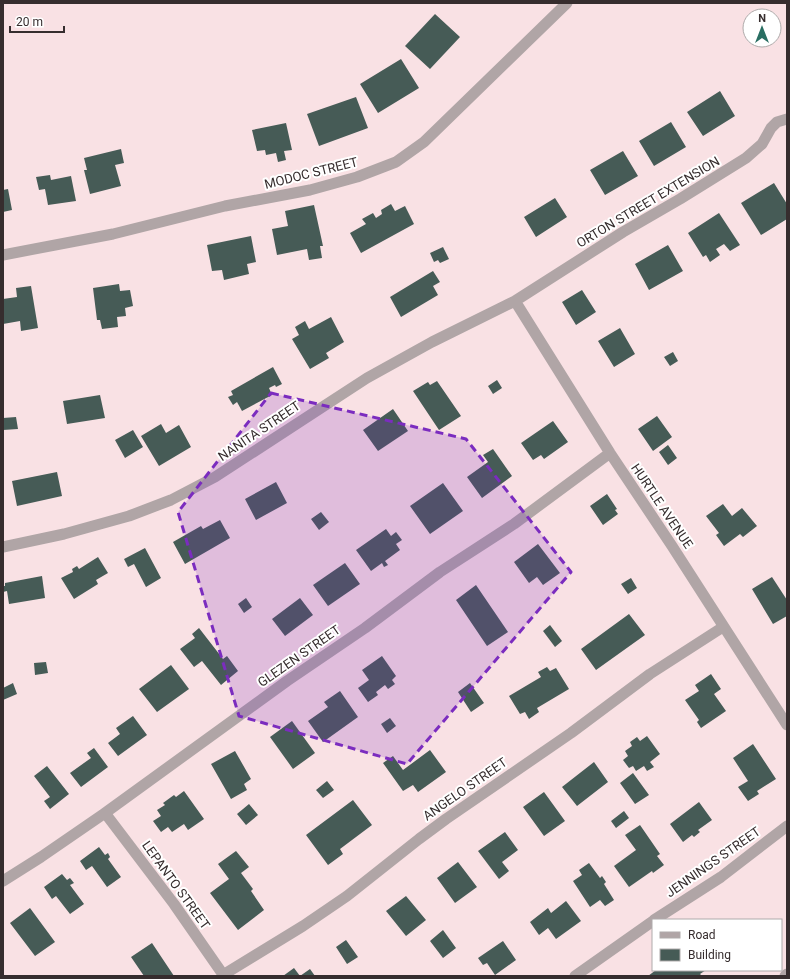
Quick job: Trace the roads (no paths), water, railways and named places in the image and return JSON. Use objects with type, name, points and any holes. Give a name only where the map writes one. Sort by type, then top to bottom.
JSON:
[{"type":"street","name":"MODOC STREET","points":[[3,255],[113,234],[225,206],[310,190],[357,177],[396,162],[424,142],[567,3]]},
{"type":"street","name":"ORTON STREET EXTENSION","points":[[515,301],[623,232],[746,158],[762,144],[777,122],[787,119]]},
{"type":"street","name":"HURTLE AVENUE","points":[[515,301],[610,453],[672,546],[787,725]]},
{"type":"street","name":"NANITA STREET","points":[[3,547],[64,534],[129,516],[171,500],[238,463],[325,404],[391,363],[515,301]]},
{"type":"street","name":"GLEZEN STREET","points":[[3,880],[105,813],[287,681],[370,624],[440,572],[520,519],[610,453]]},
{"type":"street","name":"ANGELO STREET","points":[[224,976],[304,926],[347,896],[446,818],[571,734],[650,674],[723,627]]},
{"type":"street","name":"LEPANTO STREET","points":[[105,813],[169,898],[224,976]]},
{"type":"street","name":"JENNINGS STREET","points":[[656,919],[721,877],[787,826]]},
{"type":"street","name":"JENNINGS STREET","points":[[575,976],[652,921]]}]
